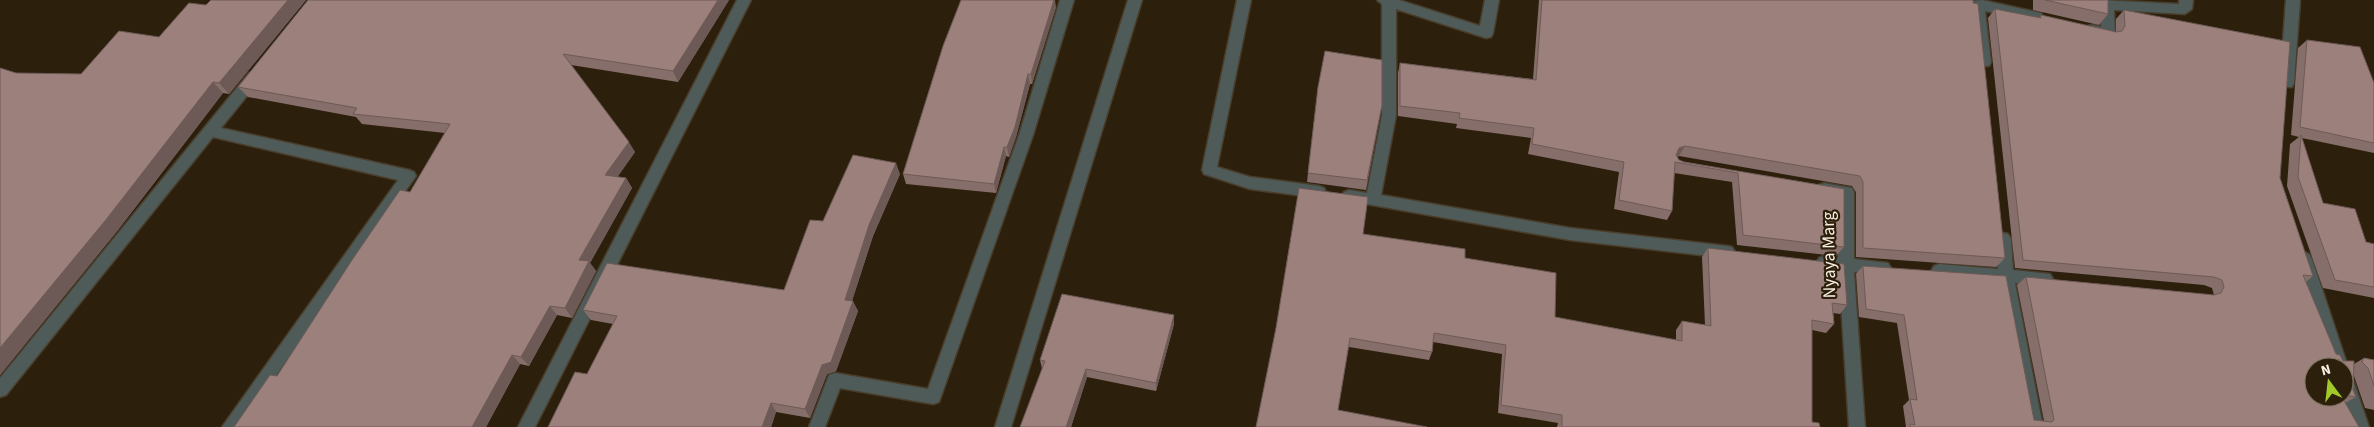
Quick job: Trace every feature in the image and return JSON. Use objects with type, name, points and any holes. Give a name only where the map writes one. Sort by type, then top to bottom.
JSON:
[{"type":"street","points":[[526,427],[744,0]]},
{"type":"street","points":[[817,427],[835,380],[933,397],[1026,135],[1067,0]]},
{"type":"street","points":[[1003,427],[1135,0]]},
{"type":"street","points":[[1244,0],[1209,170],[1250,183],[1373,199],[1570,234],[1737,253]]},
{"type":"street","points":[[1373,199],[1389,116],[1388,1],[1486,32],[1492,0]]},
{"type":"street","points":[[2080,27],[2108,34],[2107,2],[2185,9],[2186,0]]},
{"type":"street","points":[[2285,98],[2293,0]]},
{"type":"street","points":[[1985,72],[1978,4],[2052,21]]},
{"type":"street","points":[[0,390],[260,69]]},
{"type":"street","points":[[210,130],[409,176],[230,427]]},
{"type":"street","name":"Nyaya Marg","points":[[1809,186],[1847,192],[1846,265],[1856,427]]},
{"type":"street","points":[[2001,227],[2006,276],[2035,427]]},
{"type":"street","points":[[2300,249],[2337,357]]},
{"type":"street","points":[[1806,261],[1902,269]]},
{"type":"street","points":[[1921,270],[2056,280]]},
{"type":"street","points":[[2354,406],[2361,427]]},
{"type":"building","points":[[211,0],[288,0],[219,83],[213,82],[105,221],[0,348],[0,68],[16,73],[81,74],[119,31],[159,37],[189,3],[206,5]]},
{"type":"building","points":[[308,0],[718,0],[673,71],[563,54],[629,142],[605,175],[626,178],[579,260],[589,261],[565,308],[550,306],[521,357],[512,355],[472,427],[234,427],[270,375],[277,376],[400,190],[410,192],[450,124],[353,114],[357,108],[238,87]]},
{"type":"building","points":[[961,0],[1054,0],[1031,74],[1028,74],[1015,127],[1007,147],[1004,147],[994,184],[903,174],[943,46]]},
{"type":"building","points":[[1542,0],[1973,0],[1973,3],[1978,4],[2005,258],[1863,248],[1863,182],[1860,176],[1685,146],[1679,148],[1676,155],[1679,160],[1684,162],[1844,189],[1844,247],[1743,235],[1738,173],[1675,162],[1672,211],[1619,200],[1624,162],[1532,144],[1534,128],[1459,118],[1460,113],[1400,106],[1400,63],[1536,80]]},
{"type":"building","points":[[2045,0],[2108,0],[2108,14]]},
{"type":"building","points":[[1995,9],[2041,18],[2041,15],[2116,32],[2122,31],[2125,26],[2124,10],[2290,42],[2280,178],[2313,276],[2303,275],[2336,354],[2341,357],[2304,357],[2304,407],[2348,407],[2359,427],[1910,427],[1910,424],[1915,425],[1910,399],[1917,400],[1904,315],[1866,309],[1863,266],[2006,276],[2034,420],[2052,422],[2054,420],[2026,277],[2214,295],[2221,293],[2224,287],[2222,280],[2214,277],[2023,260]]},
{"type":"building","points":[[2307,40],[2360,47],[2374,83],[2374,143],[2300,127]]},
{"type":"building","points":[[1325,51],[1382,60],[1382,105],[1367,180],[1308,173],[1318,87]]},
{"type":"building","points":[[2301,135],[2323,203],[2355,209],[2366,242],[2374,244],[2374,287],[2335,280],[2298,177]]},
{"type":"building","points":[[853,155],[896,163],[869,225],[845,300],[853,301],[831,362],[822,365],[805,409],[771,403],[762,427],[548,427],[575,372],[587,374],[617,316],[583,310],[607,263],[784,290],[810,220],[823,221]]},
{"type":"building","points":[[1299,188],[1368,197],[1363,234],[1465,249],[1465,258],[1556,273],[1555,317],[1682,341],[1682,321],[1711,326],[1708,248],[1844,264],[1847,305],[1832,303],[1834,324],[1812,320],[1812,422],[1819,423],[1820,427],[1562,427],[1562,415],[1501,405],[1506,345],[1434,333],[1432,352],[1350,338],[1338,410],[1427,427],[1256,427],[1276,328]]},
{"type":"building","points":[[1062,294],[1174,315],[1156,383],[1086,369],[1066,427],[1020,427],[1045,361],[1040,360]]},
{"type":"building","points":[[2364,358],[2374,360],[2374,386],[2368,368],[2362,362]]}]
